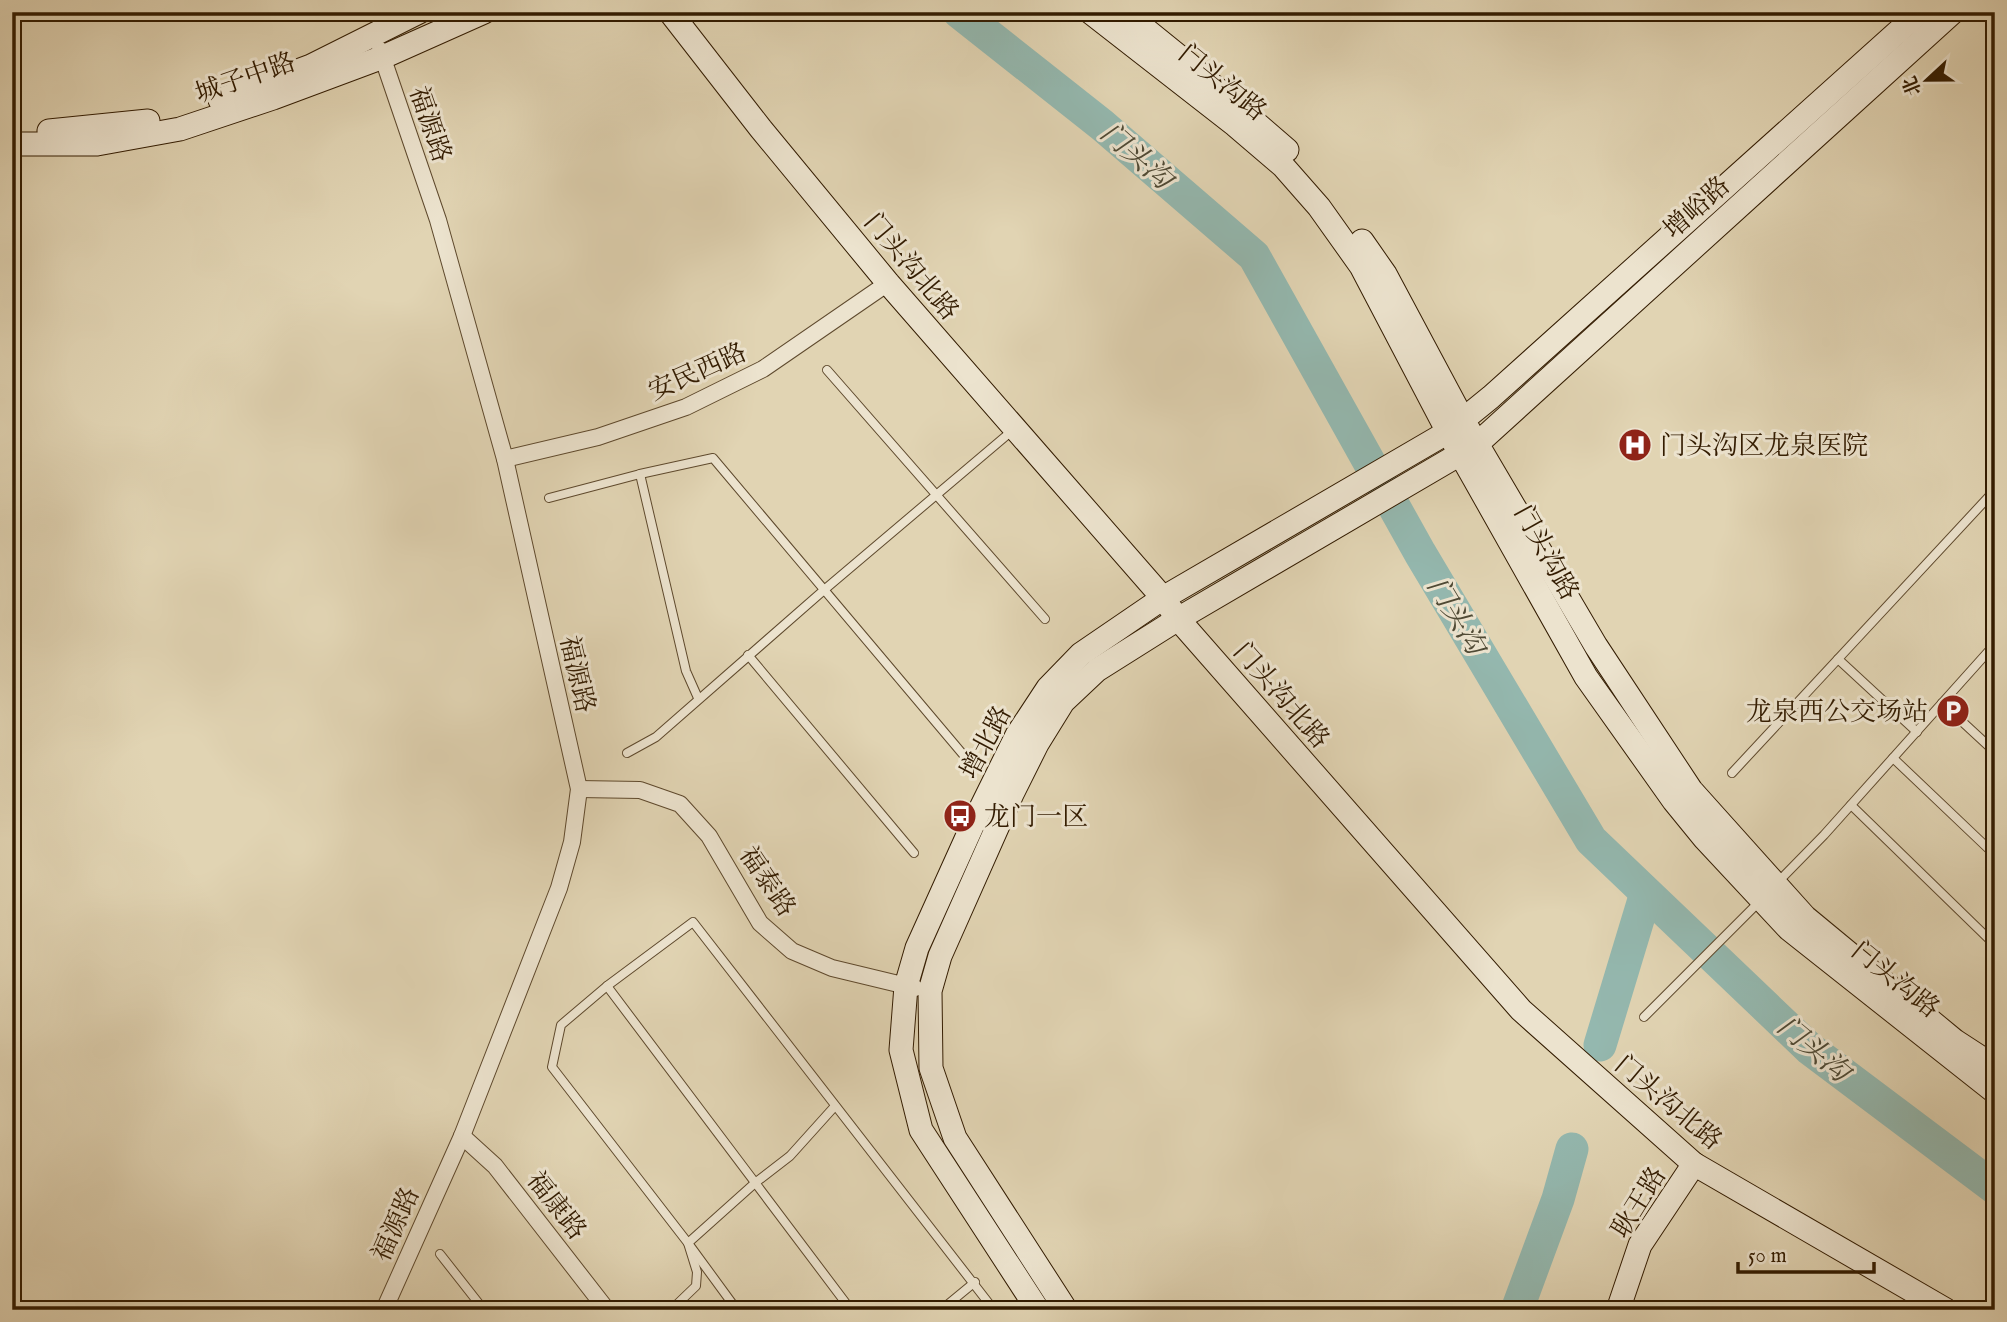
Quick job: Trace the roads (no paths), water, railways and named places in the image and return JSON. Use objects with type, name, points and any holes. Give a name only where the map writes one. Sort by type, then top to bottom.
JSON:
[{"type":"street","name":"城子中路","points":[[12,129],[28,134],[173,118],[311,66],[419,12]]},
{"type":"street","name":"城子中路","points":[[12,144],[97,144],[180,129],[383,57],[484,12]]},
{"type":"street","name":"门头沟北路","points":[[670,12],[761,129],[888,283],[1521,1010],[1694,1164],[1946,1310]]},
{"type":"street","name":"门头沟路","points":[[1090,12],[1273,158],[1319,206],[1361,267],[1469,449],[1596,646],[1691,790],[1789,929],[1995,1092]]},
{"type":"street","name":"门头沟路","points":[[1124,12],[1188,63],[1296,157],[1334,202],[1385,274],[1455,426]]},
{"type":"street","name":"增峪路","points":[[1455,426],[1920,12]]},
{"type":"street","name":"增峪路","points":[[1469,449],[1953,12]]},
{"type":"street","name":"福源路","points":[[373,35],[383,57],[438,220],[505,459],[579,789],[572,842],[559,888],[461,1136],[384,1310]]},
{"type":"street","name":"安民西路","points":[[505,459],[598,437],[686,407],[762,369],[888,283]]},
{"type":"street","name":"增北路","points":[[1038,1310],[921,1130],[901,1050],[906,986],[917,948],[973,824],[1017,735],[1048,688],[1081,654],[1163,598],[1455,426]]},
{"type":"street","name":"增北路","points":[[1066,1310],[955,1138],[930,1068],[930,991],[940,956],[1012,794],[1037,744],[1063,702],[1097,670],[1178,619],[1469,449]]},
{"type":"street","name":"福泰路","points":[[579,789],[640,790],[680,804],[709,836],[760,923],[792,951],[832,968],[930,991]]},
{"type":"street","name":"门头沟路","points":[[1765,896],[1805,917],[1955,1041],[1995,1067]]},
{"type":"street","name":"福康路","points":[[461,1136],[495,1166],[607,1310]]},
{"type":"street","name":"耿王路","points":[[1618,1310],[1640,1245],[1694,1164]]},
{"type":"lane","points":[[827,370],[1045,620]]},
{"type":"lane","points":[[628,752],[656,737],[698,698],[1015,428]]},
{"type":"lane","points":[[549,498],[713,458],[966,758]]},
{"type":"lane","points":[[640,474],[686,671],[698,698]]},
{"type":"lane","points":[[1732,773],[1995,490]]},
{"type":"lane","points":[[1644,1017],[1851,805],[1995,644]]},
{"type":"lane","points":[[748,656],[914,853]]},
{"type":"lane","points":[[1838,659],[1916,732]]},
{"type":"lane","points":[[1942,703],[1995,752]]},
{"type":"lane","points":[[1893,758],[1995,856]]},
{"type":"lane","points":[[1851,805],[1995,945]]},
{"type":"lane","points":[[737,1310],[552,1067],[561,1025],[607,986],[693,922],[975,1282],[994,1310]]},
{"type":"lane","points":[[607,986],[851,1310]]},
{"type":"lane","points":[[688,1243],[755,1183],[790,1156],[835,1106]]},
{"type":"lane","points":[[671,1310],[696,1286],[697,1272],[688,1243]]},
{"type":"lane","points":[[440,1254],[484,1310]]},
{"type":"lane","points":[[941,1310],[975,1282]]},
{"type":"waterway","name":"门头沟","points":[[959,12],[1102,125],[1254,256],[1420,553],[1591,840],[1810,1049],[1995,1188]]},
{"type":"waterway","points":[[1600,1045],[1646,893]]},
{"type":"waterway","points":[[1517,1310],[1558,1199],[1572,1149]]},
{"type":"place","name":"门头沟区龙泉医院","points":[[1635,445]]},
{"type":"place","name":"龙泉西公交场站","points":[[1953,711]]},
{"type":"place","name":"龙门一区","points":[[960,816]]}]
